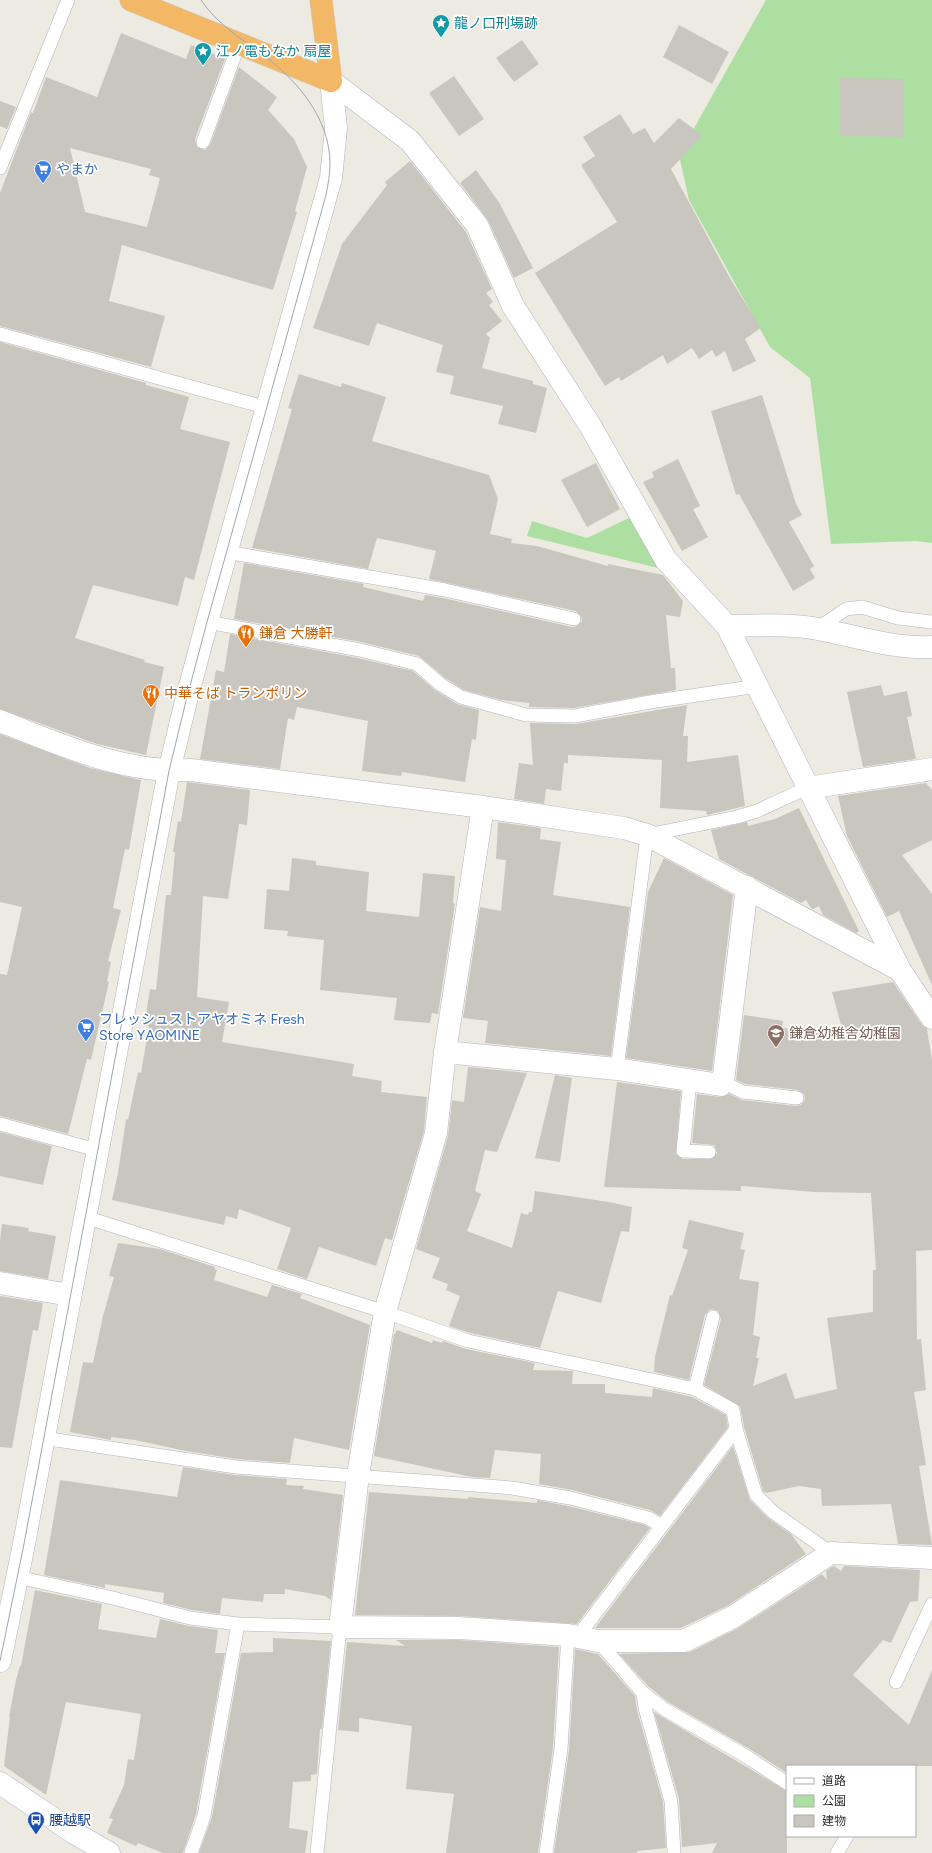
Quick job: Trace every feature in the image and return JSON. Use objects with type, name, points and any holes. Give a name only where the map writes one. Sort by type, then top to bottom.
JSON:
[{"type":"highway","points":[[130,0],[331,81],[321,0]]},
{"type":"street","points":[[0,1661],[44,1438],[84,1217],[169,771],[226,552],[268,408],[331,178],[336,128],[331,81]]},
{"type":"street","points":[[331,81],[410,140],[477,225],[513,306],[591,427],[666,560],[727,626],[758,686],[807,788],[900,970],[932,1018]]},
{"type":"street","points":[[727,626],[776,625],[817,628],[873,642],[922,648],[932,647]]},
{"type":"street","points":[[0,721],[82,753],[145,768],[169,771],[191,770],[482,807],[624,828],[647,835],[900,970]]},
{"type":"street","points":[[807,788],[932,769]]},
{"type":"street","points":[[482,807],[445,1052],[436,1133],[385,1312],[358,1475],[340,1628],[458,1628],[581,1638],[684,1641],[734,1617],[831,1553],[932,1558]]},
{"type":"street","points":[[445,1052],[617,1069],[721,1085],[723,1082],[747,888]]},
{"type":"street","points":[[0,1283],[70,1295]]},
{"type":"street","points":[[0,1783],[76,1834],[109,1853]]},
{"type":"lane","points":[[0,168],[68,0]]},
{"type":"lane","points":[[203,142],[239,44]]},
{"type":"lane","points":[[0,334],[268,408]]},
{"type":"lane","points":[[226,552],[445,590],[574,619]]},
{"type":"lane","points":[[817,628],[846,609],[862,606],[898,618],[932,622]]},
{"type":"lane","points":[[207,622],[360,650],[417,664],[440,684],[461,697],[526,715],[575,716],[650,702],[758,686]]},
{"type":"lane","points":[[617,1069],[647,835],[736,818],[757,811],[807,788]]},
{"type":"lane","points":[[690,1080],[683,1151],[709,1152]]},
{"type":"lane","points":[[723,1082],[743,1092],[797,1098]]},
{"type":"lane","points":[[0,1124],[97,1150]]},
{"type":"lane","points":[[84,1217],[385,1312],[468,1341],[695,1390],[733,1410],[736,1429],[756,1495],[772,1512],[831,1553]]},
{"type":"lane","points":[[695,1390],[713,1317]]},
{"type":"lane","points":[[546,1853],[560,1749],[581,1638],[662,1526],[736,1429]]},
{"type":"lane","points":[[44,1438],[236,1467],[358,1475],[512,1488],[570,1498],[648,1518],[662,1526]]},
{"type":"lane","points":[[17,1577],[113,1598],[190,1618],[238,1624],[340,1628],[318,1853]]},
{"type":"lane","points":[[896,1682],[932,1604]]},
{"type":"lane","points":[[191,1853],[204,1816],[238,1624]]},
{"type":"lane","points":[[581,1638],[621,1669],[643,1692],[664,1710],[744,1755],[786,1782]]},
{"type":"lane","points":[[643,1692],[645,1708],[671,1801],[674,1853]]},
{"type":"lane","points":[[837,1853],[846,1837]]},
{"type":"green space","points":[[766,0],[932,0],[932,543],[916,541],[831,544],[810,378],[770,347],[689,200],[679,155]]},
{"type":"green space","points":[[629,518],[662,569],[527,536],[532,521],[587,538]]},
{"type":"building","points":[[679,25],[729,52],[712,84],[663,57]]},
{"type":"building","points":[[121,33],[186,59],[191,45],[225,59],[195,139],[197,147],[205,150],[210,145],[239,67],[277,97],[268,110],[294,139],[307,167],[295,211],[297,212],[273,290],[122,245],[109,301],[165,316],[151,367],[0,326],[0,193],[31,112],[33,113],[46,77],[97,97]],"holes":[[[70,148],[151,169],[149,175],[160,178],[147,227],[85,212]]]},
{"type":"building","points":[[522,40],[539,64],[514,82],[496,58]]},
{"type":"building","points":[[454,76],[484,119],[459,136],[429,93]]},
{"type":"building","points":[[840,78],[904,79],[904,137],[840,136]]},
{"type":"building","points":[[0,101],[16,107],[7,129],[0,126]]},
{"type":"building","points":[[620,114],[633,134],[645,128],[654,143],[679,118],[702,135],[671,169],[731,280],[761,328],[745,339],[756,361],[733,372],[725,351],[716,357],[712,350],[699,359],[692,348],[667,364],[663,355],[621,381],[619,377],[605,386],[535,273],[617,222],[581,165],[595,156],[583,137]]},
{"type":"building","points":[[410,161],[466,232],[492,289],[486,293],[493,302],[489,305],[502,321],[486,334],[490,338],[482,368],[533,381],[533,384],[547,388],[536,433],[498,424],[503,406],[450,394],[454,376],[436,372],[443,345],[377,323],[369,346],[313,328],[342,244],[387,185],[385,182]]},
{"type":"building","points":[[476,170],[500,204],[533,268],[514,278],[488,220],[460,183]]},
{"type":"building","points":[[0,342],[146,383],[146,385],[189,397],[180,429],[230,442],[194,580],[185,577],[178,606],[93,585],[75,638],[145,660],[144,662],[164,667],[146,755],[97,744],[0,709]]},
{"type":"building","points":[[299,374],[341,387],[342,383],[386,397],[372,441],[489,475],[498,499],[490,534],[512,539],[511,543],[537,546],[608,566],[608,564],[663,575],[683,601],[680,617],[666,615],[671,668],[675,668],[676,690],[574,708],[529,707],[529,703],[501,700],[464,690],[445,678],[419,656],[361,642],[234,619],[244,563],[364,584],[363,587],[423,601],[425,595],[443,598],[572,627],[577,626],[582,621],[581,616],[576,611],[429,579],[436,551],[406,544],[377,538],[368,569],[252,548],[292,409],[288,408]]},
{"type":"building","points":[[762,395],[796,504],[802,515],[789,522],[814,566],[810,569],[815,578],[793,591],[739,494],[736,495],[711,411]]},
{"type":"building","points":[[678,459],[700,506],[693,509],[708,537],[682,551],[643,482],[654,477],[652,472]]},
{"type":"building","points":[[596,463],[620,509],[587,527],[561,480]]},
{"type":"building","points":[[230,634],[358,658],[413,671],[435,690],[457,704],[479,710],[476,740],[472,739],[465,782],[402,772],[401,776],[362,771],[368,721],[297,707],[294,720],[288,718],[280,769],[200,759],[216,670],[224,672]]},
{"type":"building","points":[[881,685],[884,696],[907,691],[912,716],[907,717],[916,759],[863,767],[847,692]]},
{"type":"building","points":[[687,705],[683,736],[688,736],[687,762],[738,755],[745,806],[707,815],[706,811],[660,808],[662,760],[568,755],[568,763],[564,763],[561,791],[546,789],[544,804],[514,799],[519,763],[533,765],[530,723],[576,724]]},
{"type":"building","points":[[0,734],[90,768],[141,780],[129,850],[125,849],[113,908],[121,910],[108,961],[111,962],[107,981],[109,982],[91,1060],[87,1059],[68,1134],[0,1116],[0,974],[7,975],[22,907],[0,902]]},
{"type":"building","points":[[187,782],[250,790],[247,825],[239,824],[228,899],[203,896],[197,997],[229,1002],[222,1042],[354,1064],[352,1076],[382,1081],[381,1092],[427,1097],[424,1131],[392,1240],[385,1238],[376,1266],[319,1247],[307,1279],[277,1269],[291,1228],[239,1209],[237,1219],[226,1216],[224,1225],[112,1200],[118,1173],[126,1119],[128,1120],[138,1072],[141,1073],[149,1026],[144,1026],[150,989],[156,990],[166,895],[171,895],[175,852],[173,852],[178,821],[181,822]]},
{"type":"building","points":[[926,783],[932,790],[932,840],[902,855],[932,894],[932,985],[899,911],[887,917],[847,836],[838,796]]},
{"type":"building","points":[[799,808],[859,931],[856,933],[823,915],[819,906],[813,909],[806,900],[801,903],[719,859],[711,830],[747,822],[748,826],[775,819]]},
{"type":"building","points":[[498,822],[541,828],[540,839],[561,842],[553,895],[630,907],[611,1056],[485,1043],[488,1021],[463,1018],[480,907],[501,911],[506,860],[496,859]]},
{"type":"building","points":[[292,858],[316,861],[316,865],[369,872],[366,911],[419,917],[423,873],[455,876],[453,903],[455,904],[438,1014],[432,1013],[430,1023],[394,1020],[397,998],[320,990],[324,940],[287,936],[288,931],[264,929],[267,889],[289,891]]},
{"type":"building","points":[[664,858],[733,895],[712,1071],[626,1058],[648,892]]},
{"type":"building","points":[[893,982],[922,1025],[927,1029],[932,1060],[932,1250],[916,1251],[917,1340],[921,1339],[926,1390],[914,1392],[926,1465],[919,1466],[932,1545],[898,1544],[891,1504],[822,1506],[821,1489],[799,1486],[766,1493],[763,1491],[744,1427],[740,1406],[704,1385],[721,1319],[718,1311],[710,1309],[705,1315],[689,1380],[654,1372],[655,1357],[670,1295],[672,1296],[688,1250],[682,1248],[689,1220],[744,1233],[740,1249],[745,1250],[739,1279],[759,1282],[753,1335],[760,1337],[756,1358],[759,1358],[753,1386],[786,1373],[795,1399],[837,1389],[827,1318],[873,1312],[873,1270],[876,1270],[871,1193],[815,1192],[741,1186],[741,1191],[604,1187],[617,1082],[681,1091],[676,1154],[683,1159],[712,1159],[717,1153],[714,1145],[692,1143],[697,1094],[720,1097],[729,1094],[742,1100],[796,1106],[801,1105],[805,1099],[804,1094],[798,1090],[745,1084],[736,1080],[744,1015],[783,1021],[782,1028],[844,1036],[832,992]]},
{"type":"building","points":[[468,1067],[527,1073],[497,1152],[485,1150],[475,1191],[481,1194],[467,1231],[512,1248],[521,1213],[528,1215],[529,1212],[532,1212],[535,1191],[632,1207],[629,1232],[621,1231],[601,1303],[558,1291],[540,1348],[470,1333],[449,1326],[460,1296],[446,1290],[448,1284],[432,1278],[440,1258],[416,1249],[448,1136],[452,1100],[464,1102]]},
{"type":"building","points":[[555,1075],[572,1078],[560,1162],[535,1158]]},
{"type":"building","points":[[0,1132],[52,1146],[43,1185],[0,1176]]},
{"type":"building","points":[[2,1224],[29,1228],[28,1231],[56,1236],[48,1279],[0,1271],[0,1240]]},
{"type":"building","points":[[118,1243],[160,1249],[215,1267],[214,1269],[217,1270],[214,1280],[267,1297],[272,1285],[302,1294],[300,1298],[370,1325],[349,1450],[294,1438],[290,1463],[237,1459],[186,1451],[135,1440],[111,1437],[111,1440],[70,1432],[83,1362],[93,1363],[103,1316],[114,1277],[109,1276]]},
{"type":"building","points":[[0,1296],[43,1303],[38,1331],[33,1330],[12,1448],[0,1447]]},
{"type":"building","points":[[397,1330],[432,1343],[433,1340],[442,1343],[443,1341],[466,1349],[535,1363],[533,1370],[573,1371],[572,1384],[605,1384],[605,1393],[652,1397],[653,1388],[692,1397],[726,1415],[728,1427],[660,1516],[650,1510],[572,1490],[539,1484],[541,1454],[495,1450],[490,1478],[472,1477],[374,1456],[394,1334]]},
{"type":"building","points":[[733,1446],[750,1500],[768,1518],[791,1534],[806,1554],[727,1606],[681,1628],[595,1628]]},
{"type":"building","points":[[183,1467],[235,1475],[287,1479],[286,1485],[304,1486],[303,1489],[343,1495],[331,1600],[325,1596],[285,1589],[285,1594],[264,1594],[263,1602],[222,1598],[220,1614],[192,1610],[163,1603],[164,1593],[105,1584],[105,1588],[44,1575],[60,1480],[177,1497]]},
{"type":"building","points":[[369,1492],[468,1499],[468,1497],[537,1503],[537,1500],[645,1525],[650,1528],[577,1624],[459,1616],[355,1615]]},
{"type":"building","points":[[834,1566],[841,1571],[844,1566],[920,1570],[918,1601],[910,1602],[891,1643],[883,1640],[853,1675],[909,1725],[932,1670],[932,1766],[786,1765],[786,1772],[748,1748],[668,1702],[649,1687],[619,1654],[690,1652],[740,1627],[822,1574],[827,1580],[826,1571]]},
{"type":"building","points":[[35,1590],[102,1604],[98,1629],[156,1638],[160,1619],[189,1626],[218,1630],[215,1653],[225,1653],[196,1814],[183,1853],[163,1853],[138,1843],[136,1846],[107,1833],[113,1819],[109,1818],[124,1785],[128,1759],[134,1760],[141,1714],[66,1702],[46,1795],[4,1766],[9,1717],[16,1680],[21,1666]]},
{"type":"building","points":[[273,1638],[331,1641],[322,1729],[320,1729],[317,1774],[311,1775],[311,1781],[293,1782],[289,1828],[308,1831],[305,1853],[199,1853],[212,1817],[241,1653],[273,1652]]},
{"type":"building","points":[[396,1640],[458,1640],[559,1647],[553,1748],[538,1853],[446,1853],[454,1794],[406,1789],[412,1726],[359,1718],[359,1732],[338,1730],[347,1642],[405,1646]]},
{"type":"building","points":[[575,1649],[598,1654],[635,1696],[637,1710],[663,1802],[666,1848],[637,1851],[637,1853],[554,1853],[569,1750]]},
{"type":"building","points":[[654,1712],[786,1790],[787,1853],[712,1853],[717,1843],[682,1847],[679,1799]]},
{"type":"tram line","points":[[0,1661],[23,1549],[169,771],[207,622],[326,195],[329,176],[329,147],[324,131],[318,116],[299,88],[275,64],[221,23],[201,0]]},
{"type":"place","name":"龍ノ口刑場跡","points":[[441,38]]},
{"type":"place","name":"江ノ電もなか 扇屋","points":[[203,66]]},
{"type":"place","name":"やまか","points":[[43,184]]},
{"type":"place","name":"鎌倉 大勝軒","points":[[246,648]]},
{"type":"place","name":"中華そば トランポリン","points":[[151,708]]},
{"type":"place","name":"フレッシュストアヤオミネ Fresh Store YAOMINE","points":[[86,1042]]},
{"type":"place","name":"鎌倉幼稚舎幼稚園","points":[[776,1048]]},
{"type":"place","name":"腰越駅","points":[[36,1835]]}]
